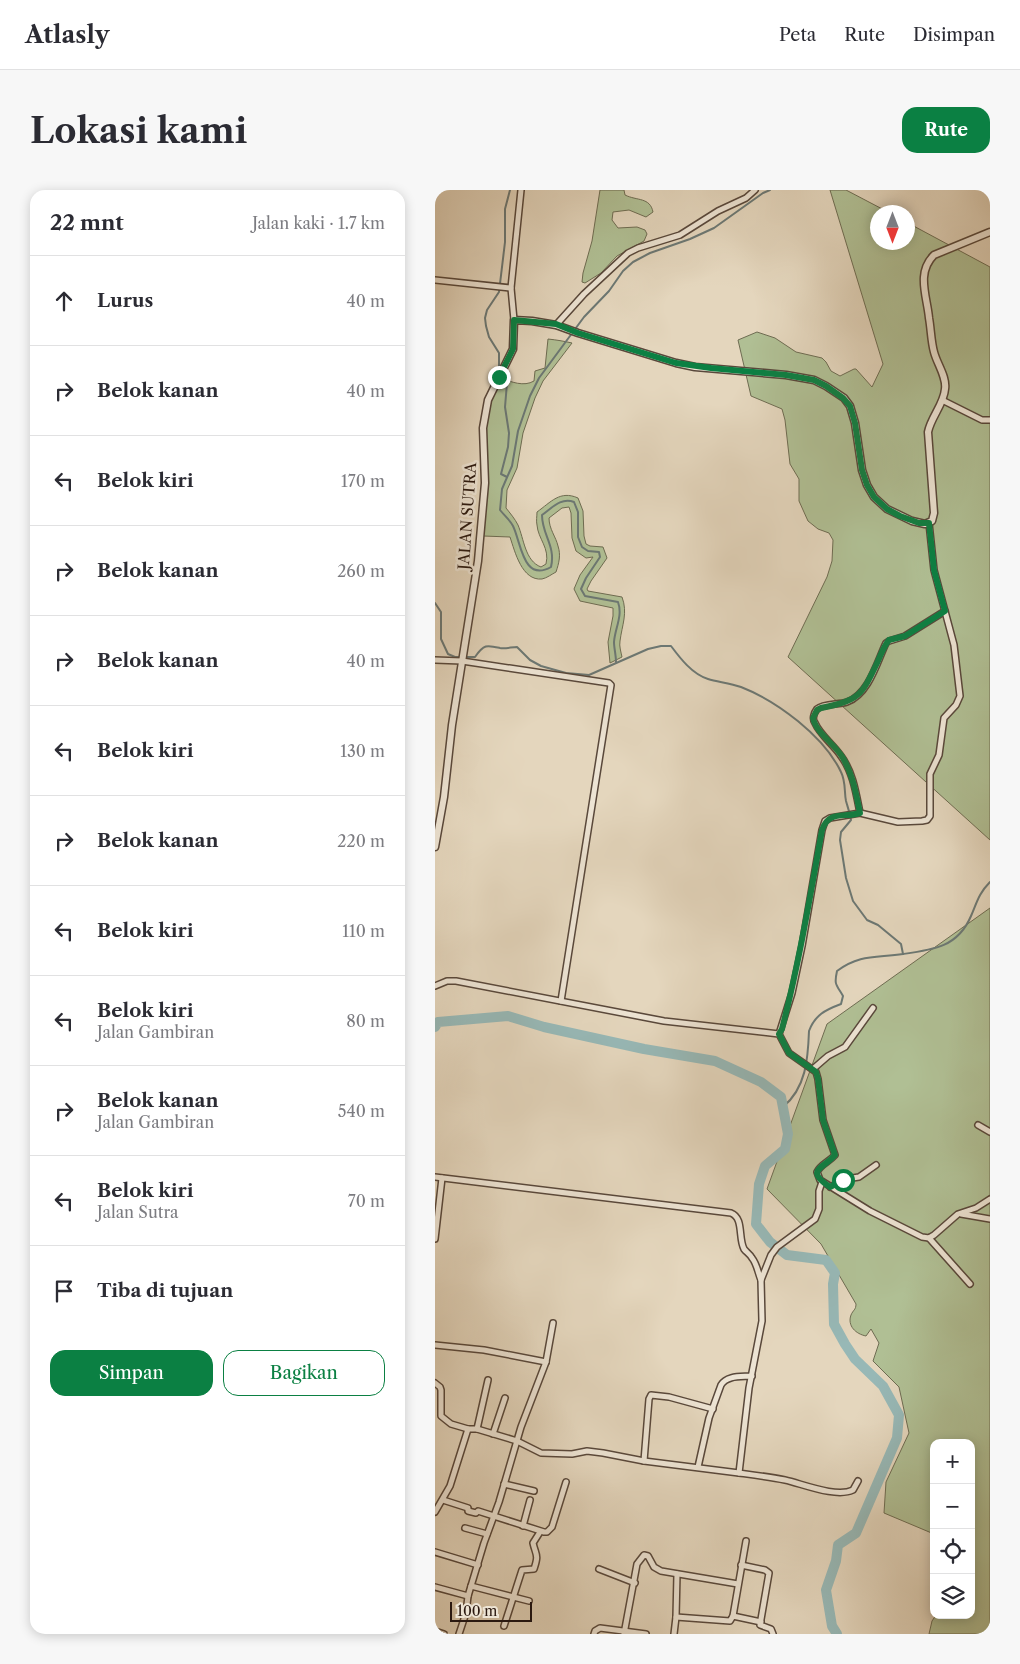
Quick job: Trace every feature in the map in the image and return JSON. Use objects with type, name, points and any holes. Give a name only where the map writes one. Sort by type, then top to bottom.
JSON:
[{"type":"street","name":"JALAN SUTRA","points":[[435,847],[444,798],[452,725],[477,561],[485,472],[483,428],[488,400],[513,349],[514,320],[508,287],[521,190]]},
{"type":"street","points":[[556,324],[584,294],[628,253],[680,235],[718,211],[746,198],[755,190]]},
{"type":"street","points":[[779,1034],[792,993],[825,821],[830,818],[857,814],[898,822],[922,821],[927,820],[930,816],[930,774],[939,755],[944,718],[956,705],[960,696],[954,644],[934,570],[929,523],[934,513],[928,432],[930,423],[942,400],[945,384],[932,346],[929,311],[923,282],[925,270],[930,259],[939,252],[990,232]]},
{"type":"street","points":[[435,280],[508,287]]},
{"type":"street","points":[[514,320],[556,324],[578,333],[676,363],[814,380],[843,398],[850,406],[855,423],[862,470],[867,485],[874,497],[887,509],[900,516],[919,523],[929,523]]},
{"type":"street","points":[[942,400],[982,420],[990,420]]},
{"type":"street","points":[[857,814],[855,788],[849,769],[842,756],[815,724],[814,713],[821,708],[844,703],[855,698],[869,681],[889,640],[905,636],[945,611]]},
{"type":"street","points":[[435,660],[463,659],[609,683],[611,685],[561,1001]]},
{"type":"street","points":[[435,986],[447,981],[456,981],[664,1022],[779,1034]]},
{"type":"street","points":[[811,1068],[845,1047],[873,1008]]},
{"type":"street","points":[[779,1034],[789,1053],[816,1072],[823,1120],[835,1155],[831,1160],[820,1166],[817,1172],[817,1176],[822,1182],[870,1211],[922,1237],[929,1238],[958,1214],[976,1208],[990,1199]]},
{"type":"street","points":[[978,1126],[990,1132]]},
{"type":"street","points":[[830,1187],[843,1180],[859,1177],[876,1165]]},
{"type":"street","points":[[435,1177],[735,1215],[738,1219],[742,1243],[755,1262],[761,1280],[762,1321],[752,1376],[739,1473]]},
{"type":"street","points":[[435,1239],[443,1178]]},
{"type":"street","points":[[761,1280],[771,1255],[777,1247],[815,1218],[819,1209],[819,1191],[822,1182]]},
{"type":"street","points":[[958,1214],[990,1219]]},
{"type":"street","points":[[929,1238],[970,1284]]},
{"type":"street","points":[[459,1634],[466,1614],[468,1596],[487,1534],[545,1362],[553,1323]]},
{"type":"street","points":[[435,1345],[484,1350],[545,1362]]},
{"type":"street","points":[[698,1468],[709,1418],[724,1381],[732,1378],[752,1376]]},
{"type":"street","points":[[477,1429],[488,1380]]},
{"type":"street","points":[[435,1383],[441,1390],[441,1416],[451,1424],[468,1429],[477,1429],[517,1441],[541,1452],[572,1454],[587,1451],[603,1453],[644,1461],[785,1480],[810,1488],[842,1493],[853,1490],[858,1481]]},
{"type":"street","points":[[644,1461],[651,1395],[665,1396],[713,1408]]},
{"type":"street","points":[[493,1434],[505,1398]]},
{"type":"street","points":[[435,1512],[450,1486],[468,1429]]},
{"type":"street","points":[[443,1500],[468,1508],[468,1511],[476,1514],[478,1511],[540,1532],[547,1532],[551,1527],[566,1482]]},
{"type":"street","points":[[504,1484],[534,1491]]},
{"type":"street","points":[[523,1526],[530,1500]]},
{"type":"street","points":[[465,1528],[487,1534]]},
{"type":"street","points":[[504,1626],[522,1570],[534,1569],[537,1552],[533,1543],[540,1532]]},
{"type":"street","points":[[676,1617],[730,1621],[733,1616],[746,1541]]},
{"type":"street","points":[[435,1552],[478,1565]]},
{"type":"street","points":[[625,1633],[637,1564],[644,1555],[647,1556],[656,1569],[738,1584]]},
{"type":"street","points":[[741,1565],[765,1570],[769,1573],[761,1626],[771,1629],[773,1634]]},
{"type":"street","points":[[599,1569],[635,1583]]},
{"type":"street","points":[[674,1634],[677,1574]]},
{"type":"street","points":[[471,1586],[529,1601]]},
{"type":"street","points":[[435,1587],[468,1596]]},
{"type":"street","points":[[733,1616],[761,1622]]},
{"type":"street","points":[[595,1634],[600,1628],[625,1633],[646,1634]]},
{"type":"street","points":[[435,1631],[444,1634]]},
{"type":"green space","points":[[600,190],[624,190],[625,195],[649,204],[653,212],[646,217],[629,210],[613,212],[612,220],[618,228],[637,227],[645,230],[647,234],[644,241],[617,256],[601,273],[585,283],[582,282],[583,273],[592,241]]},
{"type":"green space","points":[[830,190],[846,190],[875,205],[870,205],[870,250],[915,250],[915,227],[990,267],[990,840],[788,657],[827,577],[832,561],[833,540],[829,533],[818,529],[808,521],[799,501],[799,479],[790,464],[782,409],[751,396],[738,340],[757,332],[775,338],[796,352],[822,358],[831,371],[840,376],[856,369],[872,387],[883,364]]},
{"type":"green space","points":[[548,339],[572,343],[543,381],[535,398],[523,433],[517,468],[507,490],[506,508],[518,525],[528,555],[531,560],[541,567],[546,564],[547,558],[538,530],[537,512],[561,496],[566,495],[578,498],[583,511],[586,544],[603,547],[607,558],[587,589],[588,591],[622,597],[624,603],[625,614],[620,643],[622,657],[610,663],[608,642],[613,608],[580,601],[574,589],[580,575],[593,557],[586,558],[576,551],[572,538],[569,507],[562,508],[549,518],[550,526],[559,549],[559,559],[556,572],[542,579],[535,578],[524,571],[510,537],[483,536],[485,436],[491,400],[501,378],[522,384],[534,381],[535,371],[545,368]]},
{"type":"green space","points":[[990,908],[990,1634],[929,1634],[933,1619],[975,1619],[975,1439],[930,1439],[930,1532],[884,1513],[886,1482],[909,1433],[899,1387],[873,1361],[879,1343],[871,1329],[866,1336],[851,1326],[850,1319],[856,1304],[821,1244],[767,1189],[827,1024]]},
{"type":"waterway","points":[[501,371],[499,369],[499,353],[489,337],[485,318],[487,310],[499,292],[505,242],[505,209],[510,190]]},
{"type":"waterway","points":[[616,662],[614,642],[620,612],[618,602],[585,596],[581,589],[600,557],[599,552],[588,551],[582,547],[578,537],[578,512],[574,502],[561,502],[542,515],[544,529],[552,553],[551,567],[542,570],[534,570],[529,565],[521,550],[513,526],[500,510],[502,489],[512,466],[518,431],[530,396],[539,378],[584,317],[609,291],[623,271],[633,262],[650,253],[690,239],[714,228],[770,190]]},
{"type":"waterway","points":[[503,375],[507,383],[505,407],[509,433],[508,447],[501,474],[507,477]]},
{"type":"waterway","points":[[435,603],[441,612],[441,639],[448,654],[455,657],[475,657],[486,646],[517,647],[530,660],[541,666],[566,673],[589,675],[648,649],[671,646],[678,656],[702,677],[741,687],[755,693],[784,711],[811,733],[833,759],[843,776],[846,801],[851,820],[841,832],[840,840],[846,878],[853,901],[867,920],[878,925],[901,944],[903,954],[861,959],[837,971],[836,984],[843,996],[841,1004],[821,1014],[811,1025],[808,1052],[801,1082],[797,1091],[783,1107]]},
{"type":"waterway","points":[[903,954],[924,951],[952,941],[966,926],[981,894],[990,882]]},
{"type":"waterway","points":[[435,1027],[438,1022],[508,1016],[544,1027],[644,1049],[715,1061],[761,1082],[781,1097],[788,1134],[785,1149],[765,1166],[759,1184],[756,1224],[770,1242],[787,1255],[826,1260],[835,1273],[833,1284],[834,1324],[855,1359],[883,1386],[899,1415],[897,1438],[856,1533],[838,1545],[836,1561],[826,1590],[832,1626],[837,1634]]},
{"type":"route","points":[[499,377],[513,349],[514,320],[556,324],[578,333],[676,363],[786,375],[814,380],[843,398],[850,406],[855,423],[862,470],[867,485],[874,497],[880,504],[900,516],[919,523],[929,523],[934,570],[945,611],[905,636],[889,640],[869,681],[861,692],[849,701],[817,710],[813,718],[815,724],[842,756],[849,769],[860,813],[830,818],[825,821],[792,993],[779,1034],[789,1053],[810,1066],[816,1072],[818,1079],[823,1120],[835,1155],[831,1160],[820,1166],[817,1176],[830,1187],[843,1180]]}]
